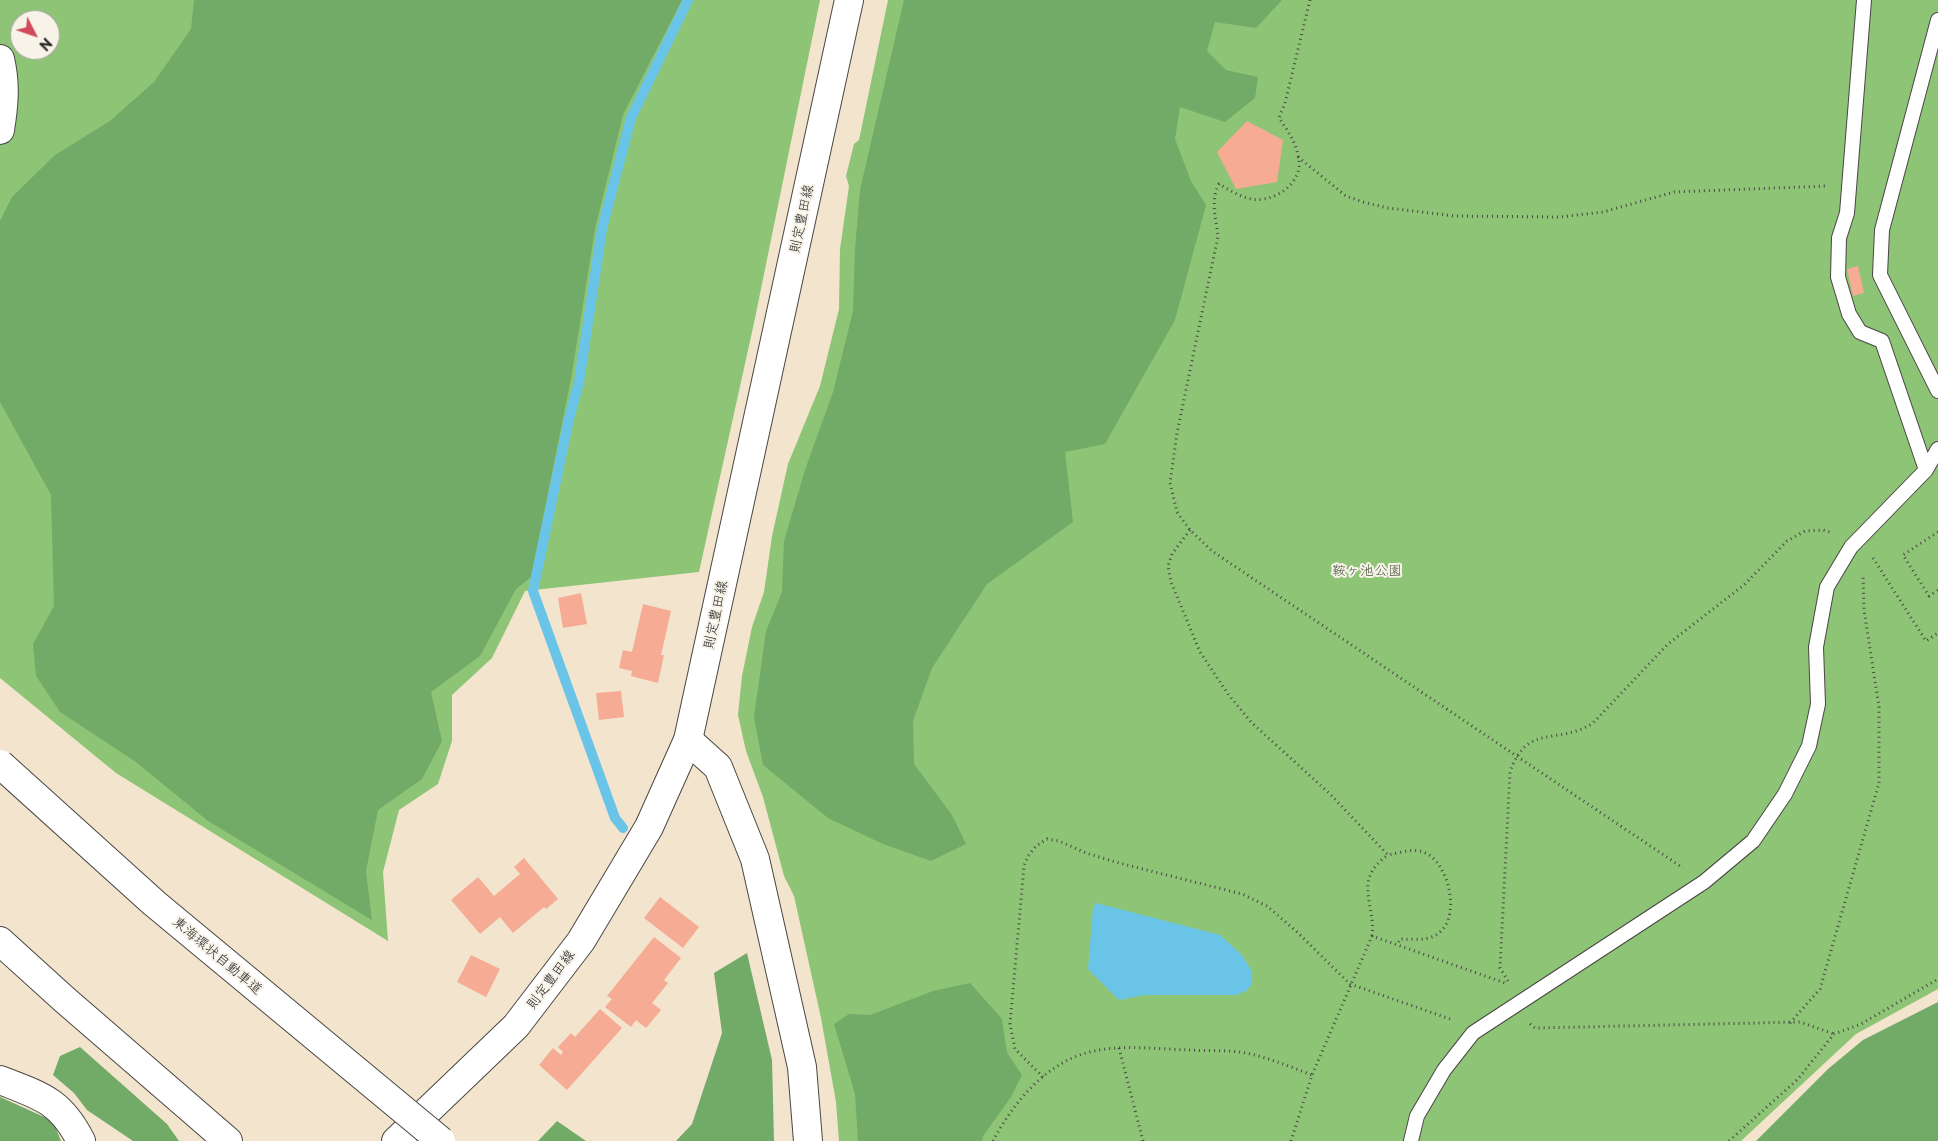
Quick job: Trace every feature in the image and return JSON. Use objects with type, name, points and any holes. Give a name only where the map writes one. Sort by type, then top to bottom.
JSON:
[{"type":"main road","name":"則定豊田線","points":[[396,1141],[516,1026],[581,940],[649,827],[688,740],[849,0]]},
{"type":"main road","points":[[0,59],[4,76],[4,104],[0,130]]},
{"type":"main road","points":[[688,740],[718,767],[755,859],[802,1067],[808,1141]]},
{"type":"main road","name":"東海環状自動車道","points":[[0,764],[154,903],[441,1141]]},
{"type":"main road","points":[[0,941],[228,1141]]},
{"type":"main road","points":[[0,1080],[30,1091],[57,1105],[72,1123],[81,1141]]},
{"type":"lane","points":[[1864,0],[1847,213],[1839,238],[1838,278],[1849,314],[1860,332],[1882,341],[1926,470]]},
{"type":"lane","points":[[1938,20],[1882,230],[1880,275],[1938,391]]},
{"type":"lane","points":[[1411,1141],[1417,1116],[1444,1070],[1473,1033],[1704,882],[1753,841],[1785,794],[1809,746],[1818,704],[1816,646],[1827,587],[1853,547],[1926,470],[1938,449]]},
{"type":"path","points":[[1310,0],[1285,104],[1279,118],[1293,139],[1298,157],[1297,178],[1278,195],[1252,199],[1233,193],[1219,184],[1215,192],[1214,207],[1218,236],[1177,433],[1170,483],[1177,512],[1190,530],[1212,551],[1704,882]]},
{"type":"path","points":[[1298,157],[1346,196],[1388,208],[1455,216],[1560,216],[1603,212],[1674,192],[1849,185]]},
{"type":"path","points":[[1190,530],[1172,554],[1168,566],[1172,582],[1200,652],[1228,694],[1251,722],[1330,794],[1388,855]]},
{"type":"path","points":[[1372,936],[1511,984],[1500,968],[1510,772],[1516,755],[1523,748],[1538,739],[1580,731],[1592,723],[1668,644],[1744,584],[1787,541],[1806,531],[1823,530],[1837,534],[1853,547],[1926,641],[1938,633]]},
{"type":"path","points":[[1938,532],[1903,555],[1929,596],[1938,590]]},
{"type":"path","points":[[1790,1023],[1820,989],[1879,783],[1879,707],[1864,610],[1863,576],[1853,547]]},
{"type":"path","points":[[1043,1077],[1015,1049],[1010,1024],[1024,866],[1028,856],[1036,846],[1047,839],[1060,841],[1086,853],[1119,863],[1242,894],[1266,906],[1296,931],[1350,984],[1465,1025],[1473,1033]]},
{"type":"path","points":[[1292,1141],[1312,1075],[1372,936],[1374,924],[1368,904],[1367,888],[1374,868],[1388,855],[1416,850],[1425,852],[1435,860],[1442,870],[1452,906],[1450,918],[1436,936],[1425,939],[1400,939],[1397,945]]},
{"type":"path","points":[[1729,1141],[1797,1080],[1834,1034],[1861,1024],[1938,979]]},
{"type":"path","points":[[1510,1008],[1535,1028],[1790,1023],[1814,1026],[1834,1034]]},
{"type":"path","points":[[993,1141],[1004,1120],[1043,1077],[1067,1060],[1098,1051],[1119,1048],[1238,1052],[1265,1058],[1312,1075]]},
{"type":"path","points":[[1119,1048],[1143,1141]]},
{"type":"green space","points":[[0,0],[820,0],[754,323],[699,572],[525,591],[492,658],[452,695],[452,741],[438,784],[399,810],[383,872],[388,941],[116,773],[0,678]]},
{"type":"green space","points":[[194,0],[682,0],[623,115],[595,229],[571,379],[531,577],[516,589],[480,656],[431,692],[442,741],[422,779],[378,810],[366,871],[372,920],[208,821],[136,762],[60,712],[36,676],[33,644],[54,606],[51,495],[0,402],[0,221],[12,197],[55,155],[110,121],[154,82],[191,29]]},
{"type":"green space","name":"鞍ヶ池公園","points":[[888,0],[1938,0],[1938,989],[1856,1034],[1741,1141],[839,1141],[836,1102],[821,1018],[794,896],[784,876],[763,797],[746,751],[738,715],[742,676],[752,627],[764,592],[772,536],[788,464],[820,386],[839,309],[840,249],[849,186],[846,176],[854,144],[859,140]]},
{"type":"green space","points":[[904,0],[1282,0],[1256,28],[1215,22],[1207,51],[1226,70],[1258,77],[1255,98],[1225,122],[1180,107],[1175,139],[1191,181],[1206,205],[1175,320],[1105,444],[1065,452],[1073,522],[987,584],[932,668],[913,721],[914,764],[952,815],[966,844],[931,861],[883,844],[828,818],[763,765],[754,717],[766,631],[782,592],[784,541],[805,470],[833,392],[853,311],[855,249],[860,190]]},
{"type":"green space","points":[[747,953],[772,1060],[774,1141],[676,1141],[692,1124],[722,1033],[714,973]]},
{"type":"green space","points":[[970,983],[1002,1019],[1007,1053],[1022,1075],[1011,1097],[983,1136],[982,1141],[858,1141],[855,1094],[834,1024],[849,1014],[870,1015],[933,991]]},
{"type":"green space","points":[[1938,1002],[1938,1141],[1756,1141],[1828,1069],[1863,1040]]},
{"type":"green space","points":[[80,1047],[167,1124],[179,1141],[133,1141],[87,1110],[74,1093],[53,1075],[60,1056]]},
{"type":"green space","points":[[0,1097],[53,1121],[61,1141],[0,1141]]},
{"type":"green space","points":[[557,1121],[586,1141],[538,1141]]},
{"type":"water","points":[[1096,903],[1220,935],[1242,955],[1252,972],[1252,984],[1246,991],[1236,995],[1144,995],[1119,1000],[1088,969],[1093,908]]},
{"type":"building","points":[[1247,121],[1283,140],[1277,182],[1236,189],[1217,152]]},
{"type":"building","points":[[1858,266],[1864,293],[1853,296],[1847,269]]},
{"type":"building","points":[[581,593],[587,624],[563,628],[558,598]]},
{"type":"building","points":[[643,604],[671,611],[661,655],[664,655],[658,683],[631,676],[632,671],[619,668],[623,650],[632,652]]},
{"type":"building","points":[[621,691],[624,717],[599,720],[596,693]]},
{"type":"building","points":[[524,858],[558,899],[546,909],[544,907],[513,933],[500,917],[480,934],[451,900],[478,877],[494,896],[520,874],[514,867]]},
{"type":"building","points":[[660,897],[699,927],[683,948],[644,918]]},
{"type":"building","points":[[654,937],[681,958],[664,980],[668,983],[652,1003],[661,1010],[646,1028],[636,1020],[631,1027],[605,1007],[612,999],[607,996]]},
{"type":"building","points":[[471,955],[500,969],[486,997],[457,982]]},
{"type":"building","points":[[600,1009],[622,1028],[567,1090],[539,1065],[553,1048],[561,1055],[563,1052],[558,1047],[571,1033],[575,1037]]},
{"type":"waterway","points":[[623,828],[615,818],[533,591],[569,419],[579,382],[602,229],[631,118],[688,0]]}]
